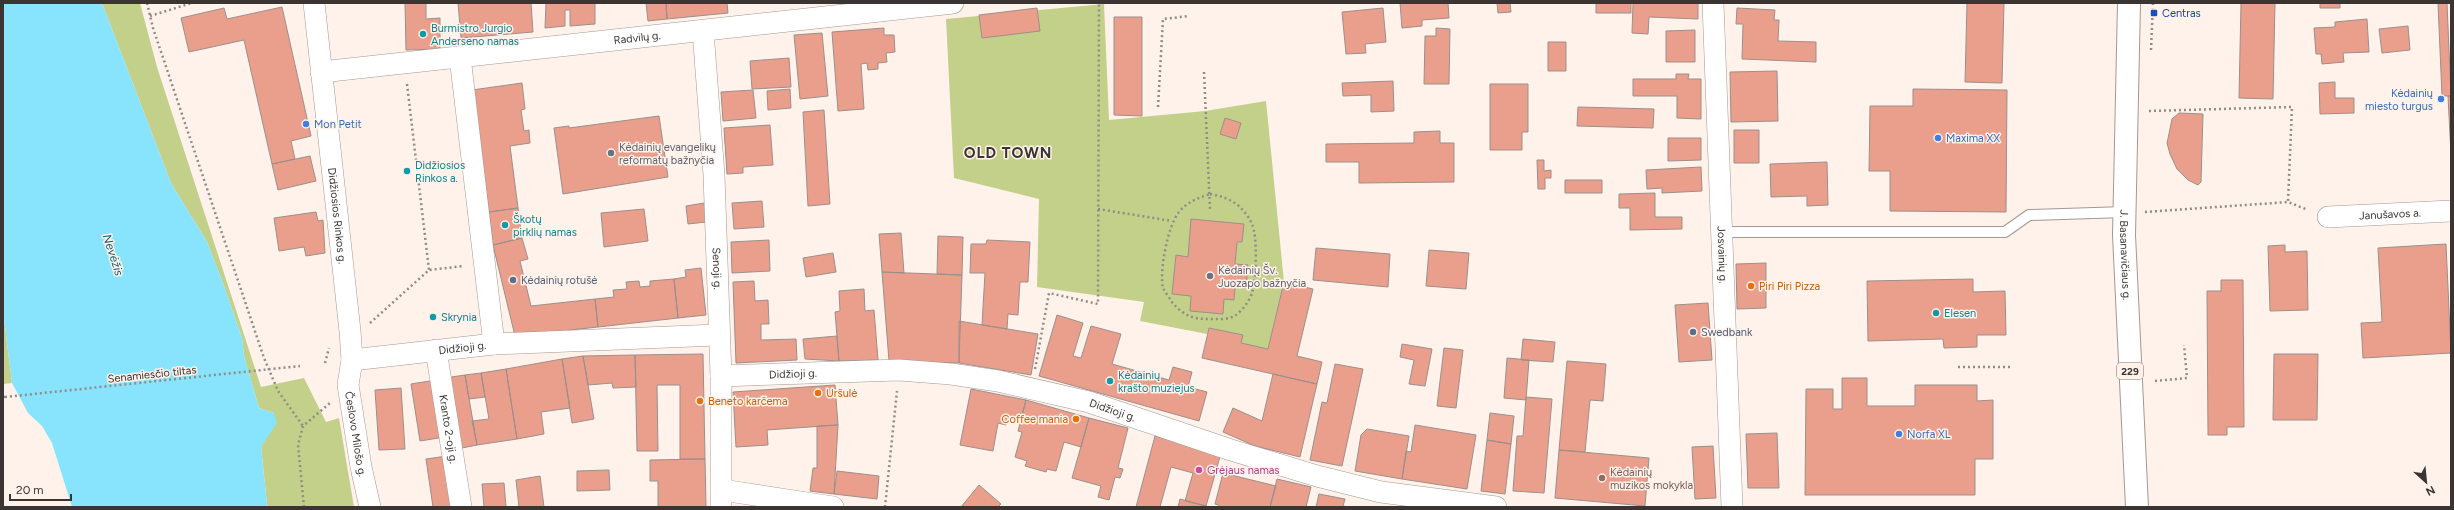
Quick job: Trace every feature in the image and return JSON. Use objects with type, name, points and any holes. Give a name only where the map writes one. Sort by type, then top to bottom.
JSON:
[{"type":"main road","name":"J. Basanavičiaus g.","points":[[2129,3],[2124,212],[2137,507]]},
{"type":"street","name":"Didžiosios Rinkos g.","points":[[314,3],[352,360]]},
{"type":"street","name":"Radvilų g.","points":[[321,72],[953,3]]},
{"type":"street","name":"Josvainių g.","points":[[1713,3],[1732,507]]},
{"type":"street","name":"Senoji g.","points":[[703,31],[714,175],[718,335],[721,376],[721,499]]},
{"type":"street","points":[[460,57],[494,344]]},
{"type":"street","name":"Janušavos a.","points":[[2328,217],[2451,211]]},
{"type":"street","name":"Didžioji g.","points":[[352,360],[494,344],[718,335]]},
{"type":"street","name":"Kranto 2-oji g.","points":[[436,350],[461,507]]},
{"type":"street","name":"Česlovo Milošo g.","points":[[352,360],[348,385],[361,467],[370,507]]},
{"type":"street","name":"Didžioji g.","points":[[721,376],[899,370],[950,374],[1032,387],[1089,402],[1380,499],[1496,507]]},
{"type":"street","points":[[721,499],[832,507]]},
{"type":"lane","points":[[1721,232],[2005,232],[2029,215],[2124,212]]},
{"type":"path","points":[[147,3],[150,16],[264,358],[278,391],[303,426]]},
{"type":"path","points":[[150,16],[192,3]]},
{"type":"path","points":[[1032,387],[1049,293],[1098,304],[1099,3]]},
{"type":"path","points":[[1158,106],[1163,19],[1189,16]]},
{"type":"path","points":[[405,63],[429,270]]},
{"type":"path","points":[[1204,72],[1210,209]]},
{"type":"path","points":[[2149,111],[2292,107],[2288,202]]},
{"type":"path","points":[[1210,194],[1225,196],[1234,201],[1252,224],[1255,272],[1252,295],[1236,315],[1223,319],[1199,319],[1186,316],[1169,298],[1164,288],[1163,278],[1168,238],[1172,221],[1187,204],[1210,194]]},
{"type":"path","points":[[2124,212],[2288,202],[2328,217]]},
{"type":"path","points":[[1098,209],[1172,221]]},
{"type":"path","points":[[368,324],[429,270],[484,264]]},
{"type":"path","points":[[2155,381],[2187,378],[2184,345]]},
{"type":"path","name":"Senamiesčio tiltas","points":[[4,397],[300,366]]},
{"type":"path","points":[[1958,367],[2011,367]]},
{"type":"path","points":[[885,507],[899,370]]},
{"type":"path","points":[[304,507],[298,445],[303,426],[348,385]]},
{"type":"green space","points":[[102,3],[140,3],[157,67],[261,387],[304,378],[326,422],[339,418],[354,507],[269,507],[267,504],[261,447],[274,413],[259,408],[244,356],[242,338],[207,242],[171,183]]},
{"type":"green space","points":[[1104,4],[1109,120],[1205,111],[1266,101],[1284,282],[1268,349],[1241,343],[1242,335],[1209,328],[1207,334],[1140,321],[1144,302],[1037,287],[1039,199],[954,178],[946,19]]},
{"type":"green space","points":[[3,311],[12,383],[3,384]]},
{"type":"water","name":"Nevėžis","points":[[3,3],[102,3],[171,183],[207,242],[242,338],[244,356],[259,408],[274,413],[277,423],[261,447],[267,504],[269,507],[72,507],[52,443],[42,426],[28,413],[12,383],[3,311]]},
{"type":"building","name":"Burmistro Jurgio Anderseno namas","points":[[405,3],[426,3],[426,19],[440,18],[440,49],[406,50]]},
{"type":"building","points":[[458,3],[531,3],[533,32],[461,38]]},
{"type":"building","points":[[546,3],[595,3],[595,24],[570,26],[570,10],[565,10],[565,26],[545,28]]},
{"type":"building","points":[[646,3],[666,3],[667,19],[648,21]]},
{"type":"building","points":[[666,3],[727,3],[728,13],[667,19]]},
{"type":"building","points":[[1400,3],[1448,3],[1449,18],[1422,20],[1422,26],[1402,28]]},
{"type":"building","points":[[1497,3],[1510,3],[1511,12],[1498,13]]},
{"type":"building","points":[[1596,3],[1631,3],[1631,13],[1596,13]]},
{"type":"building","points":[[1633,3],[1698,3],[1698,19],[1649,17],[1648,34],[1632,33]]},
{"type":"building","points":[[1967,3],[2004,3],[2002,83],[1965,82]]},
{"type":"building","points":[[2241,3],[2275,3],[2273,99],[2239,98]]},
{"type":"building","points":[[2320,3],[2340,3],[2340,8],[2320,8]]},
{"type":"building","points":[[2438,3],[2447,3],[2451,96],[2442,96]]},
{"type":"building","points":[[282,7],[311,136],[291,141],[295,159],[272,164],[244,40],[189,52],[181,18],[224,8],[227,19]]},
{"type":"building","points":[[1037,8],[1040,31],[982,38],[979,15]]},
{"type":"building","points":[[1383,8],[1386,42],[1365,44],[1366,53],[1346,54],[1342,12]]},
{"type":"building","points":[[1737,8],[1775,10],[1774,20],[1779,20],[1778,41],[1816,42],[1816,62],[1742,59],[1743,24],[1736,24]]},
{"type":"building","points":[[1114,17],[1142,17],[1142,116],[1114,115]]},
{"type":"building","points":[[2367,19],[2369,52],[2343,53],[2344,62],[2322,64],[2321,54],[2316,54],[2314,28],[2335,27],[2335,22]]},
{"type":"building","points":[[2408,26],[2410,50],[2382,53],[2379,29]]},
{"type":"building","points":[[884,28],[884,35],[894,35],[895,52],[886,53],[887,62],[878,63],[878,69],[868,70],[867,63],[861,64],[864,109],[838,111],[832,32]]},
{"type":"building","points":[[1436,28],[1450,29],[1449,84],[1424,84],[1425,36],[1436,36]]},
{"type":"building","points":[[1695,30],[1695,62],[1666,62],[1666,31]]},
{"type":"building","points":[[822,33],[828,96],[800,99],[794,35]]},
{"type":"building","points":[[1548,42],[1566,42],[1566,71],[1548,71]]},
{"type":"building","points":[[789,58],[791,87],[752,89],[750,61]]},
{"type":"building","points":[[1777,71],[1778,121],[1731,122],[1730,72]]},
{"type":"building","points":[[1676,74],[1689,74],[1688,79],[1701,79],[1701,119],[1677,118],[1677,96],[1633,96],[1633,79],[1676,79]]},
{"type":"building","points":[[1393,81],[1394,111],[1371,112],[1371,95],[1343,96],[1342,83]]},
{"type":"building","points":[[2335,82],[2335,98],[2354,98],[2354,113],[2320,114],[2319,83]]},
{"type":"building","points":[[522,83],[525,109],[521,110],[524,131],[529,130],[530,143],[510,146],[518,208],[489,212],[472,90]]},
{"type":"building","points":[[1490,84],[1528,84],[1528,132],[1522,132],[1522,150],[1490,150]]},
{"type":"building","points":[[790,89],[791,108],[768,110],[767,91]]},
{"type":"building","name":"Maxima XX","points":[[1913,89],[2007,90],[2006,212],[1890,211],[1890,171],[1869,171],[1870,106],[1913,106]]},
{"type":"building","points":[[753,90],[756,118],[723,121],[721,92]]},
{"type":"building","points":[[2448,96],[2451,96],[2451,155]]},
{"type":"building","points":[[1578,107],[1654,109],[1653,128],[1577,126]]},
{"type":"building","points":[[824,110],[830,204],[808,206],[803,112]]},
{"type":"building","points":[[2179,113],[2203,114],[2201,182],[2198,185],[2188,180],[2177,169],[2167,143],[2172,119]]},
{"type":"building","name":"Kėdainių evangelikų reformatų bažnyčia","points":[[659,116],[668,177],[563,194],[554,128],[569,126],[569,128]]},
{"type":"building","points":[[1225,118],[1241,123],[1236,139],[1220,134]]},
{"type":"building","points":[[770,125],[773,165],[743,167],[743,173],[727,174],[724,128]]},
{"type":"building","points":[[1734,130],[1759,130],[1759,163],[1734,163]]},
{"type":"building","points":[[1440,131],[1440,143],[1454,143],[1454,182],[1359,183],[1359,162],[1326,162],[1326,144],[1414,143],[1414,132]]},
{"type":"building","points":[[1668,138],[1701,138],[1701,160],[1668,161]]},
{"type":"building","points":[[310,156],[316,181],[278,190],[272,164]]},
{"type":"building","points":[[1537,160],[1544,160],[1544,171],[1551,170],[1551,178],[1545,178],[1545,189],[1538,189]]},
{"type":"building","points":[[1827,162],[1828,205],[1807,206],[1807,196],[1771,197],[1770,164]]},
{"type":"building","points":[[1701,167],[1702,191],[1662,193],[1662,188],[1647,189],[1646,170]]},
{"type":"building","points":[[1565,180],[1602,180],[1602,193],[1565,193]]},
{"type":"building","points":[[1655,193],[1655,217],[1682,217],[1682,229],[1630,230],[1630,208],[1619,208],[1619,194]]},
{"type":"building","points":[[762,201],[764,227],[734,229],[732,203]]},
{"type":"building","points":[[704,203],[706,222],[688,224],[686,206]]},
{"type":"building","name":"Škotų pirklių namas","points":[[518,208],[522,238],[493,245],[489,212]]},
{"type":"building","points":[[644,209],[648,241],[604,247],[601,213]]},
{"type":"building","points":[[316,212],[318,221],[323,220],[325,253],[306,256],[304,247],[279,251],[274,218]]},
{"type":"building","name":"Kėdainių Šv. Juozapo bažnyčia","points":[[1191,219],[1244,224],[1242,242],[1237,242],[1235,264],[1248,265],[1246,288],[1235,287],[1234,300],[1224,299],[1223,314],[1190,311],[1191,296],[1172,294],[1176,255],[1188,257]]},
{"type":"building","points":[[901,233],[904,273],[882,272],[879,234]]},
{"type":"building","points":[[938,236],[963,237],[962,275],[937,274]]},
{"type":"building","name":"Kėdainių rotušė","points":[[522,238],[528,259],[520,261],[531,306],[595,299],[598,327],[515,336],[493,245]]},
{"type":"building","points":[[769,240],[770,271],[732,273],[731,242]]},
{"type":"building","points":[[987,240],[1030,242],[1028,282],[1020,282],[1018,315],[1008,314],[1007,329],[982,325],[985,273],[970,273],[971,244],[986,244]]},
{"type":"building","points":[[2446,244],[2451,353],[2363,358],[2361,323],[2382,322],[2378,248]]},
{"type":"building","points":[[2285,245],[2285,252],[2307,251],[2308,310],[2270,311],[2268,246]]},
{"type":"building","points":[[1316,248],[1390,254],[1388,287],[1313,280]]},
{"type":"building","points":[[1429,250],[1469,253],[1466,289],[1426,286]]},
{"type":"building","points":[[833,253],[836,272],[806,277],[803,258]]},
{"type":"building","name":"Piri Piri Pizza","points":[[1766,263],[1766,308],[1737,309],[1736,264]]},
{"type":"building","points":[[701,268],[706,315],[678,318],[674,279],[686,277],[685,270]]},
{"type":"building","points":[[882,272],[962,275],[959,363],[889,361]]},
{"type":"building","points":[[674,279],[678,318],[598,327],[595,299],[614,297],[613,290],[627,289],[626,282],[639,281],[640,287],[650,286],[650,281]]},
{"type":"building","name":"Elesen","points":[[1973,279],[1973,292],[2005,291],[2006,335],[1977,335],[1977,347],[1944,348],[1943,339],[1868,341],[1867,281]]},
{"type":"building","points":[[2221,280],[2243,280],[2244,427],[2227,427],[2227,435],[2208,435],[2207,291],[2221,291]]},
{"type":"building","points":[[754,281],[755,301],[768,300],[769,324],[761,324],[761,340],[796,339],[797,360],[736,363],[733,282]]},
{"type":"building","points":[[1284,282],[1313,289],[1297,356],[1322,362],[1317,384],[1202,358],[1209,328],[1243,335],[1241,343],[1268,349]]},
{"type":"building","points":[[864,289],[865,311],[874,310],[878,360],[839,361],[835,312],[840,311],[839,291]]},
{"type":"building","name":"Swedbank","points":[[1708,303],[1712,360],[1679,362],[1675,305]]},
{"type":"building","points":[[1057,315],[1083,323],[1073,356],[1081,358],[1091,326],[1121,334],[1112,364],[1169,380],[1173,367],[1192,372],[1188,387],[1207,392],[1199,421],[1039,376]]},
{"type":"building","points":[[959,321],[1038,334],[1031,375],[959,363]]},
{"type":"building","points":[[837,336],[839,361],[805,359],[803,339]]},
{"type":"building","points":[[1523,339],[1555,342],[1553,362],[1521,360]]},
{"type":"building","points":[[1402,344],[1432,349],[1425,386],[1409,384],[1414,360],[1400,357]]},
{"type":"building","points":[[1444,348],[1463,350],[1456,408],[1437,406]]},
{"type":"building","points":[[703,354],[705,459],[680,459],[680,385],[657,385],[658,451],[637,451],[635,355]]},
{"type":"building","points":[[2274,354],[2318,354],[2317,420],[2273,420]]},
{"type":"building","points":[[635,355],[636,387],[613,388],[612,383],[588,385],[583,356]]},
{"type":"building","points":[[583,356],[594,419],[572,423],[562,359]]},
{"type":"building","points":[[1507,358],[1529,360],[1526,400],[1504,398]]},
{"type":"building","points":[[562,359],[570,408],[541,412],[544,434],[517,439],[506,369]]},
{"type":"building","points":[[1567,361],[1606,364],[1603,401],[1590,400],[1585,452],[1559,450]]},
{"type":"building","points":[[1335,364],[1363,369],[1342,466],[1310,460],[1322,402],[1327,403]]},
{"type":"building","points":[[506,369],[517,439],[477,445],[472,421],[489,419],[481,373]]},
{"type":"building","points":[[481,373],[485,397],[469,399],[465,375]]},
{"type":"building","points":[[1273,374],[1317,384],[1300,457],[1255,446],[1223,432],[1233,408],[1262,421]]},
{"type":"building","points":[[465,375],[477,445],[457,449],[445,378]]},
{"type":"building","name":"Norfa XL","points":[[1842,378],[1867,378],[1867,406],[1915,406],[1915,385],[1977,385],[1977,401],[1993,400],[1993,459],[1975,459],[1975,495],[1805,495],[1806,389],[1833,389],[1833,409],[1842,409]]},
{"type":"building","points":[[436,380],[445,437],[420,441],[411,384]]},
{"type":"building","points":[[835,385],[838,425],[767,430],[768,445],[736,447],[733,392]]},
{"type":"building","points":[[401,388],[405,449],[379,450],[375,390]]},
{"type":"building","points":[[971,389],[1026,400],[1021,420],[1007,418],[1006,425],[998,423],[993,451],[960,445]]},
{"type":"building","points":[[1526,397],[1552,399],[1544,493],[1513,491],[1517,436],[1523,436]]},
{"type":"building","points":[[1026,400],[1089,418],[1081,447],[1064,442],[1056,471],[1047,469],[1046,472],[1025,466],[1027,461],[1015,457],[1022,432],[1018,431]]},
{"type":"building","points":[[1490,413],[1514,416],[1511,444],[1487,440]]},
{"type":"building","points":[[1089,418],[1128,428],[1118,468],[1123,469],[1120,478],[1115,477],[1109,500],[1098,497],[1101,486],[1072,478]]},
{"type":"building","points":[[838,425],[834,494],[810,491],[813,468],[817,468],[817,426]]},
{"type":"building","points":[[1415,425],[1476,435],[1467,489],[1402,479],[1406,451],[1411,452]]},
{"type":"building","points":[[1367,429],[1409,436],[1402,479],[1355,471],[1361,435]]},
{"type":"building","points":[[1777,433],[1779,488],[1748,488],[1746,434]]},
{"type":"building","name":"Grėjaus namas","points":[[1155,436],[1221,453],[1206,506],[1185,501],[1193,473],[1171,467],[1160,507],[1136,507]]},
{"type":"building","points":[[1487,440],[1511,444],[1505,494],[1481,491]]},
{"type":"building","points":[[1713,446],[1716,498],[1695,499],[1692,447]]},
{"type":"building","name":"Kėdainių muzikos mokykla","points":[[1559,450],[1649,458],[1645,506],[1555,498]]},
{"type":"building","points":[[447,456],[454,507],[433,507],[426,459]]},
{"type":"building","points":[[705,459],[706,507],[658,507],[658,481],[650,481],[650,460]]},
{"type":"building","points":[[609,470],[610,490],[577,491],[577,471]]},
{"type":"building","points":[[837,471],[879,476],[877,499],[834,494]]},
{"type":"building","points":[[1223,473],[1276,486],[1270,507],[1218,507],[1219,505],[1215,504]]},
{"type":"building","points":[[540,476],[544,507],[519,507],[516,480]]},
{"type":"building","points":[[1277,479],[1311,487],[1306,507],[1270,507]]},
{"type":"building","points":[[504,483],[506,507],[484,507],[482,484]]},
{"type":"building","points":[[979,485],[1001,504],[998,507],[961,507]]},
{"type":"building","points":[[1319,494],[1345,499],[1343,506],[1349,507],[1316,507]]},
{"type":"building","points":[[1180,499],[1206,506],[1206,507],[1178,507]]},
{"type":"place","name":"Centras","points":[[2154,13]]},
{"type":"place","name":"Burmistro Jurgio Anderseno namas","points":[[423,34]]},
{"type":"place","name":"Kėdainių miesto turgus","points":[[2441,99]]},
{"type":"place","name":"Mon Petit","points":[[306,124]]},
{"type":"place","name":"Maxima XX","points":[[1938,138]]},
{"type":"place","name":"Kėdainių evangelikų reformatų bažnyčia","points":[[611,153]]},
{"type":"place","name":"Didžiosios Rinkos a.","points":[[407,171]]},
{"type":"place","name":"Škotų pirklių namas","points":[[505,225]]},
{"type":"place","name":"Kėdainių Šv. Juozapo bažnyčia","points":[[1210,276]]},
{"type":"place","name":"Kėdainių rotušė","points":[[513,280]]},
{"type":"place","name":"Piri Piri Pizza","points":[[1751,286]]},
{"type":"place","name":"Elesen","points":[[1936,313]]},
{"type":"place","name":"Skrynia","points":[[433,317]]},
{"type":"place","name":"Swedbank","points":[[1693,332]]},
{"type":"place","name":"Kėdainių krašto muziejus","points":[[1110,381]]},
{"type":"place","name":"Uršulė","points":[[818,393]]},
{"type":"place","name":"Beneto karčema","points":[[700,401]]},
{"type":"place","name":"Coffee mania","points":[[1076,419]]},
{"type":"place","name":"Norfa XL","points":[[1899,434]]},
{"type":"place","name":"Grėjaus namas","points":[[1199,470]]},
{"type":"place","name":"Kėdainių muzikos mokykla","points":[[1602,478]]},
{"type":"district","name":"OLD TOWN","points":[[1008,153]]}]
